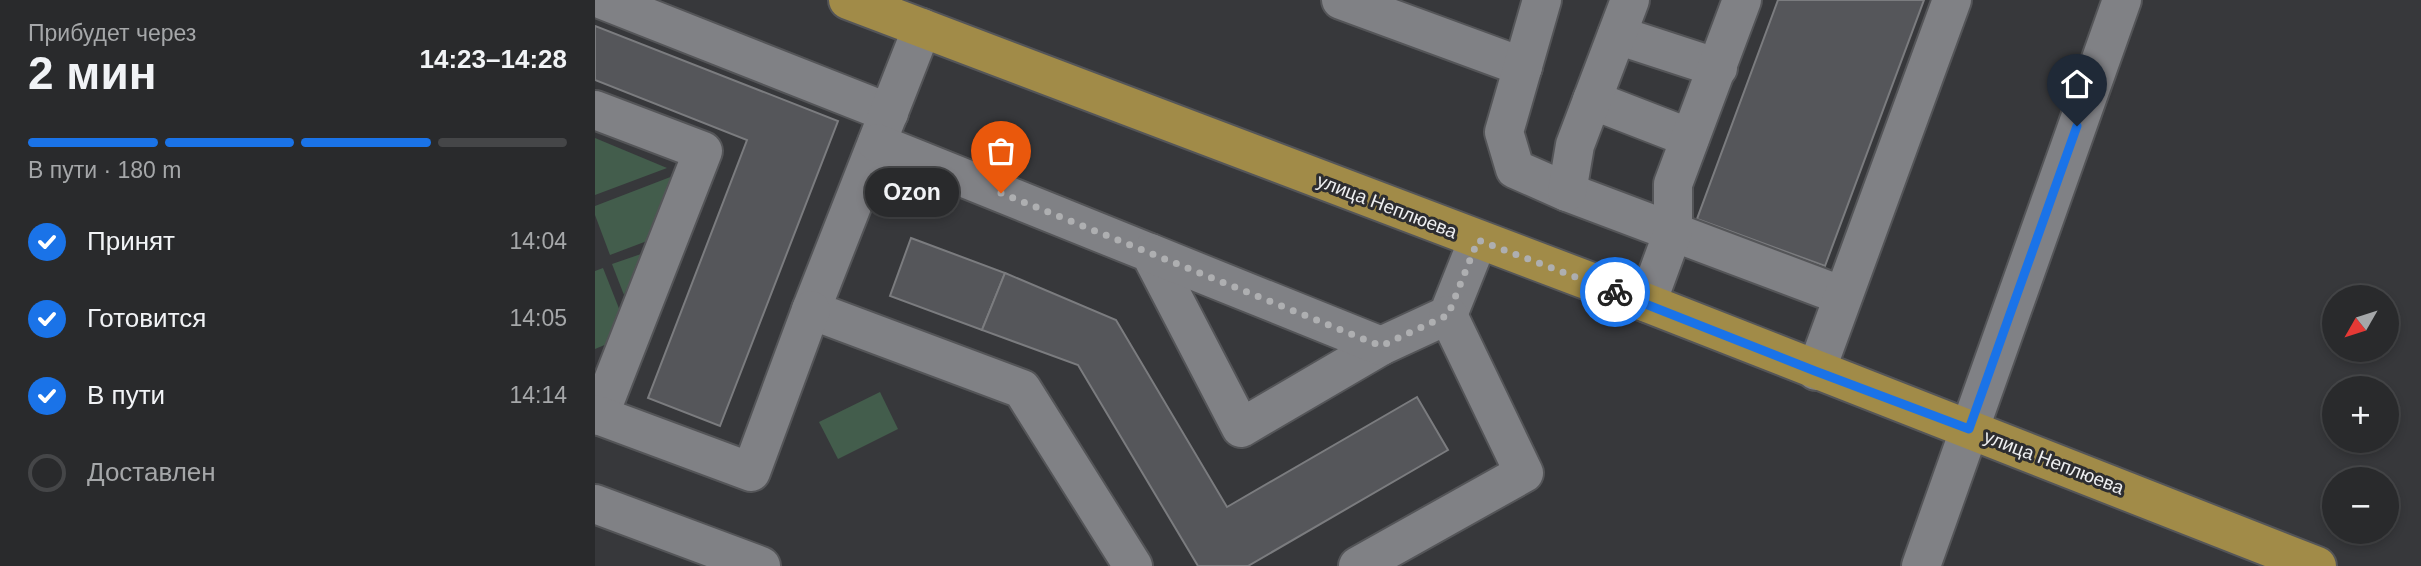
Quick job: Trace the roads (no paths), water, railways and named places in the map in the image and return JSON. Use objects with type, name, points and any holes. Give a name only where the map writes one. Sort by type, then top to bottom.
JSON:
[{"type":"main road","name":"улица Неплюева","points":[[872,4],[922,28],[1647,303],[2318,566]]},
{"type":"street","points":[[603,0],[1150,253],[1381,346]]},
{"type":"street","points":[[1341,0],[1523,67]]},
{"type":"street","points":[[1542,0],[1504,132],[1515,169],[1567,192],[1843,296]]},
{"type":"street","points":[[1647,303],[1673,232],[1673,184],[1742,0]]},
{"type":"street","points":[[1815,371],[1952,0]]},
{"type":"street","points":[[1921,566],[2122,0]]},
{"type":"street","points":[[1567,192],[1575,145],[1624,17],[1718,68]]},
{"type":"street","points":[[595,110],[703,151],[597,415],[751,472],[811,310],[922,28]]},
{"type":"street","points":[[1592,100],[1690,138]]},
{"type":"street","points":[[1150,253],[1241,428],[1381,346],[1448,315],[1478,240]]},
{"type":"street","points":[[811,310],[1022,389],[1133,566]]},
{"type":"street","points":[[1358,566],[1524,473],[1448,315]]},
{"type":"street","points":[[595,503],[761,566]]},
{"type":"place","name":"Ozon","points":[[1001,193]]}]
